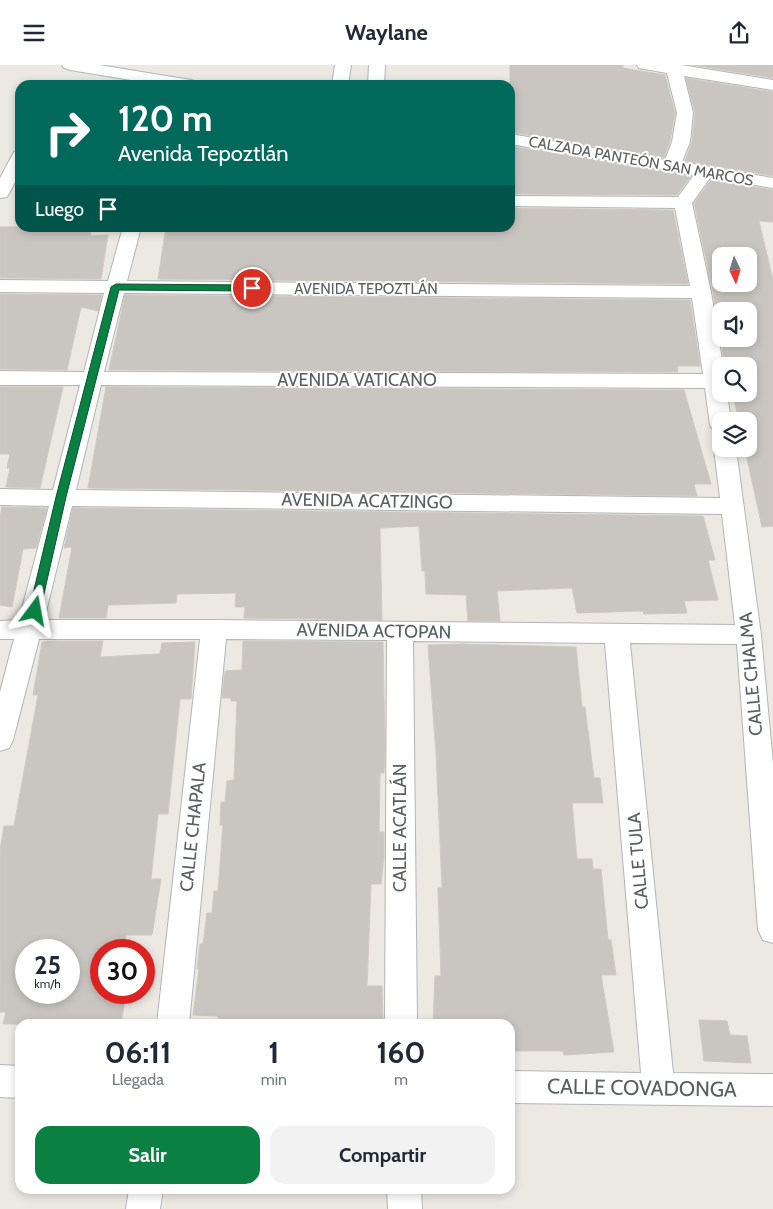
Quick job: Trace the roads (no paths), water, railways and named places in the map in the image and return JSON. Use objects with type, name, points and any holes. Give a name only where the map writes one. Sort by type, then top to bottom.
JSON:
[{"type":"street","points":[[75,65],[162,80]]},
{"type":"street","points":[[341,80],[343,65]]},
{"type":"street","points":[[376,80],[377,65]]},
{"type":"street","points":[[646,65],[673,67],[773,85]]},
{"type":"street","points":[[671,167],[681,142],[685,113],[673,67]]},
{"type":"street","name":"CALZADA PANTEÓN SAN MARCOS","points":[[515,140],[773,183]]},
{"type":"street","points":[[15,166],[1,193],[15,193]]},
{"type":"street","points":[[705,173],[683,203],[701,292],[712,362]]},
{"type":"street","points":[[515,201],[683,203]]},
{"type":"street","points":[[0,740],[30,630],[61,497],[131,232]]},
{"type":"street","name":"AVENIDA TEPOZTLÁN","points":[[0,286],[701,292]]},
{"type":"street","name":"AVENIDA VATICANO","points":[[0,379],[712,381]]},
{"type":"street","name":"CALLE CHALMA","points":[[726,457],[748,635],[773,930]]},
{"type":"street","name":"AVENIDA ACATZINGO","points":[[0,497],[733,506]]},
{"type":"street","name":"AVENIDA ACTOPAN","points":[[0,630],[214,629],[748,635]]},
{"type":"street","name":"CALLE CHAPALA","points":[[174,1019],[214,629]]},
{"type":"street","name":"CALLE ACATLÁN","points":[[400,632],[401,1019]]},
{"type":"street","name":"CALLE TULA","points":[[617,635],[658,1088]]},
{"type":"street","points":[[0,1081],[15,1081]]},
{"type":"street","name":"CALLE COVADONGA","points":[[515,1087],[773,1090]]},
{"type":"street","points":[[142,1209],[145,1194]]},
{"type":"street","points":[[404,1194],[405,1209]]}]
